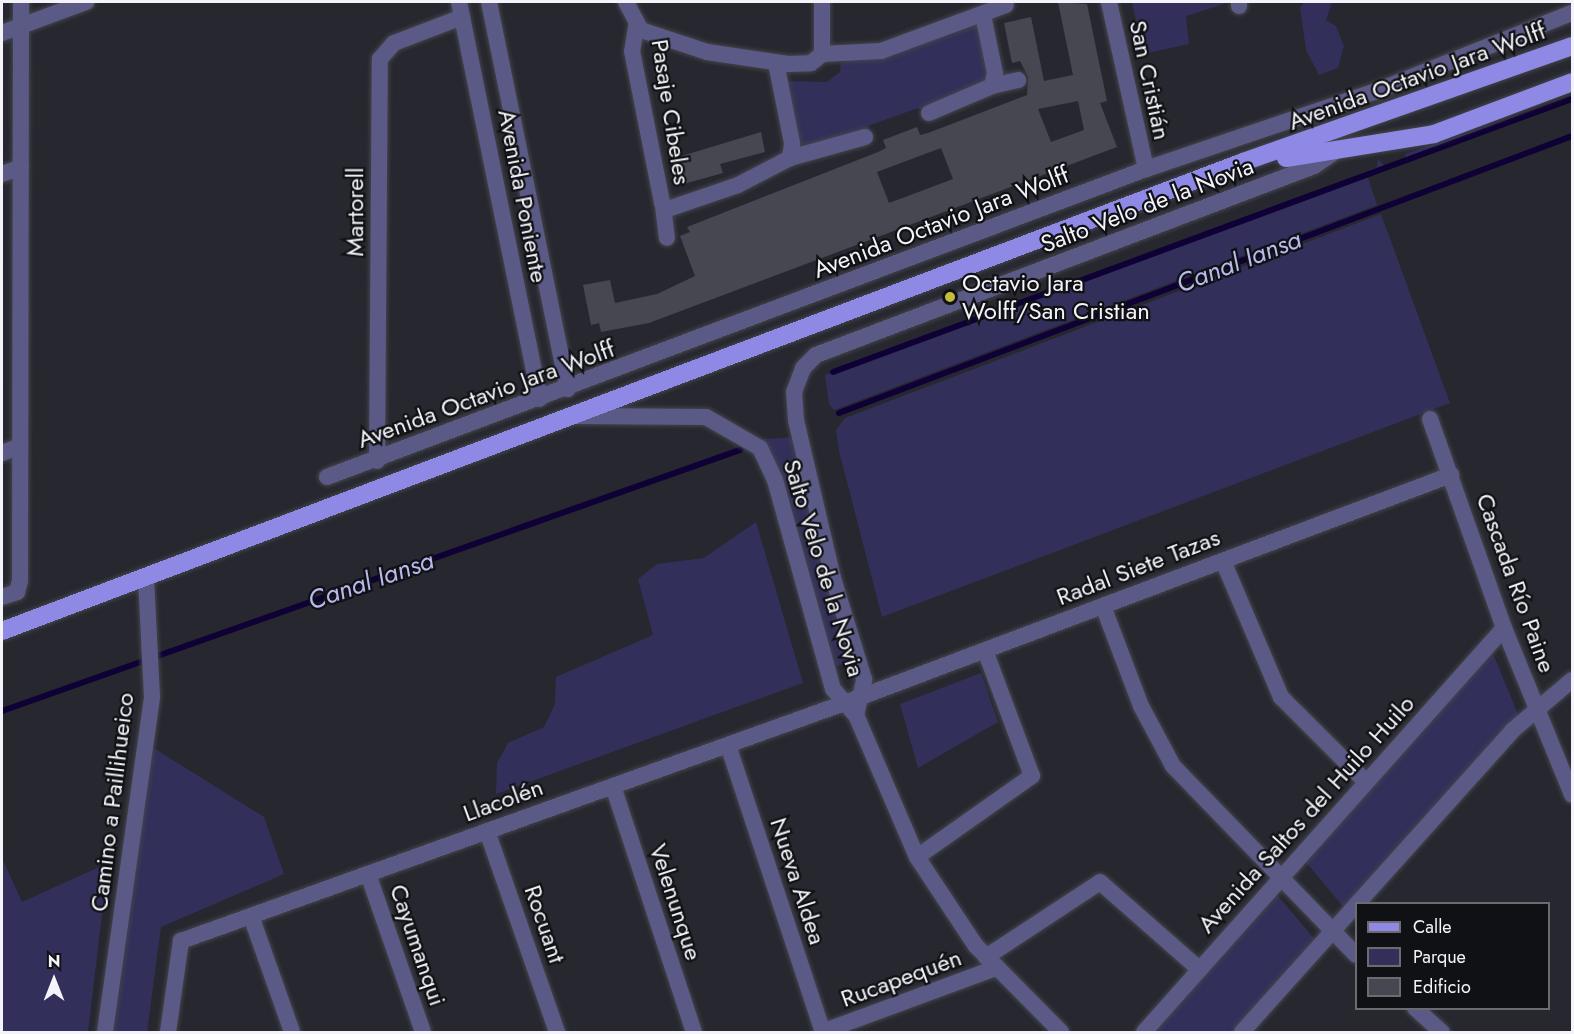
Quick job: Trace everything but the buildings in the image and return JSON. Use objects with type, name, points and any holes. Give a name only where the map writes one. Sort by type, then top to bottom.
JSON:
[{"type":"main road","name":"Avenida Octavio Jara Wolff","points":[[2,631],[1243,162],[1572,46]]},
{"type":"main road","name":"Avenida Octavio Jara Wolff","points":[[1243,162],[1267,164],[1339,149],[1434,134],[1572,82]]},
{"type":"street","points":[[9,594],[20,446],[21,2]]},
{"type":"street","points":[[2,33],[86,2]]},
{"type":"street","name":"Avenida Poniente","points":[[489,2],[568,389]]},
{"type":"street","name":"Pasaje Cibeles","points":[[626,2],[636,27],[632,51],[663,206],[667,238]]},
{"type":"street","points":[[822,2],[822,54]]},
{"type":"street","name":"San Cristián","points":[[1109,2],[1146,169]]},
{"type":"street","name":"Pasaje Cibeles","points":[[636,27],[707,52],[776,63],[803,64],[822,54],[882,51],[1006,5]]},
{"type":"street","name":"Avenida Poniente","points":[[461,9],[540,399]]},
{"type":"street","name":"Martorell","points":[[377,461],[380,59],[394,43],[461,9]]},
{"type":"street","name":"Avenida Octavio Jara Wolff","points":[[327,477],[377,461],[1146,169],[1374,92],[1572,13]]},
{"type":"street","points":[[983,15],[992,86]]},
{"type":"street","points":[[776,63],[792,140],[790,158]]},
{"type":"street","points":[[929,113],[992,86],[1018,80]]},
{"type":"street","name":"Pasaje Cibeles","points":[[663,206],[674,209],[727,189],[790,158],[865,137]]},
{"type":"street","name":"Salto Velo de la Novia","points":[[848,707],[864,696],[864,679],[833,578],[796,420],[794,392],[803,368],[816,355],[1314,166],[1339,149]]},
{"type":"street","points":[[2,174],[21,167]]},
{"type":"street","name":"Salto Velo de la Novia","points":[[569,416],[706,417],[760,448],[776,480],[833,689],[848,707],[917,857],[991,963],[1061,1032]]},
{"type":"street","name":"Cascada Río Paine","points":[[1430,419],[1504,628],[1572,795]]},
{"type":"street","points":[[2,453],[20,446]]},
{"type":"street","name":"Radal Siete Tazas","points":[[864,696],[1451,475]]},
{"type":"street","points":[[1223,561],[1281,697],[1366,782]]},
{"type":"street","name":"Camino a Paillihueico","points":[[105,1032],[151,674],[146,577]]},
{"type":"street","points":[[1103,606],[1160,747],[1202,801],[1282,875],[1332,933],[1355,955]]},
{"type":"street","name":"Avenida Saltos del Huilo Huilo","points":[[1144,1032],[1504,628]]},
{"type":"street","points":[[917,857],[1032,776],[986,650]]},
{"type":"street","points":[[1359,902],[1536,707],[1572,681]]},
{"type":"street","name":"Llacolén","points":[[168,1032],[181,941],[728,745],[848,707]]},
{"type":"street","name":"Nueva Aldea","points":[[728,745],[823,1032]]},
{"type":"street","name":"Velenunque","points":[[613,786],[694,1032]]},
{"type":"street","name":"Rocuant","points":[[487,831],[557,1032]]},
{"type":"street","name":"Cayumanqui","points":[[368,874],[423,1032]]},
{"type":"street","name":"Rucapequén","points":[[823,1032],[991,963],[1100,882],[1199,969]]},
{"type":"street","points":[[1242,1032],[1355,906]]},
{"type":"street","points":[[251,916],[292,1032]]},
{"type":"street","points":[[1417,1010],[1442,1032]]},
{"type":"green space","points":[[1132,2],[1230,2],[1186,16],[1189,44],[1143,54]]},
{"type":"green space","points":[[1305,2],[1332,2],[1326,20],[1336,26],[1344,46],[1338,68],[1319,75],[1306,50],[1300,7]]},
{"type":"green space","points":[[978,19],[990,78],[926,112],[918,108],[868,126],[870,132],[800,156],[784,81],[827,82],[840,72],[841,58]]},
{"type":"green space","points":[[1572,97],[1572,101],[1406,161],[1405,154]]},
{"type":"green space","points":[[1378,159],[1387,168],[1367,175],[1377,205],[834,410],[829,404],[825,375],[1308,195],[1377,167]]},
{"type":"green space","points":[[1381,214],[1450,403],[882,617],[839,451],[836,430],[845,418]]},
{"type":"green space","points":[[796,437],[850,648],[849,661],[835,667],[786,501],[748,440]]},
{"type":"green space","points":[[756,522],[803,683],[496,794],[497,763],[508,743],[544,727],[555,704],[556,677],[653,635],[638,579],[657,564],[704,558]]},
{"type":"green space","points":[[1492,651],[1520,719],[1346,910],[1305,861]]},
{"type":"green space","points":[[981,673],[998,722],[918,768],[900,704]]},
{"type":"green space","points":[[152,747],[264,817],[284,874],[161,927],[147,1032],[114,1032]]},
{"type":"green space","points":[[2,858],[22,902],[108,863],[88,1032],[2,1032]]},
{"type":"green space","points":[[1274,891],[1317,942],[1236,1032],[1150,1032]]},
{"type":"waterway","points":[[833,372],[1572,99]]},
{"type":"waterway","name":"Canal Iansa","points":[[839,413],[1572,136]]},
{"type":"waterway","name":"Canal Iansa","points":[[2,711],[740,450]]},
{"type":"place","name":"Octavio Jara Wolff/San Cristian","points":[[950,297]]}]
